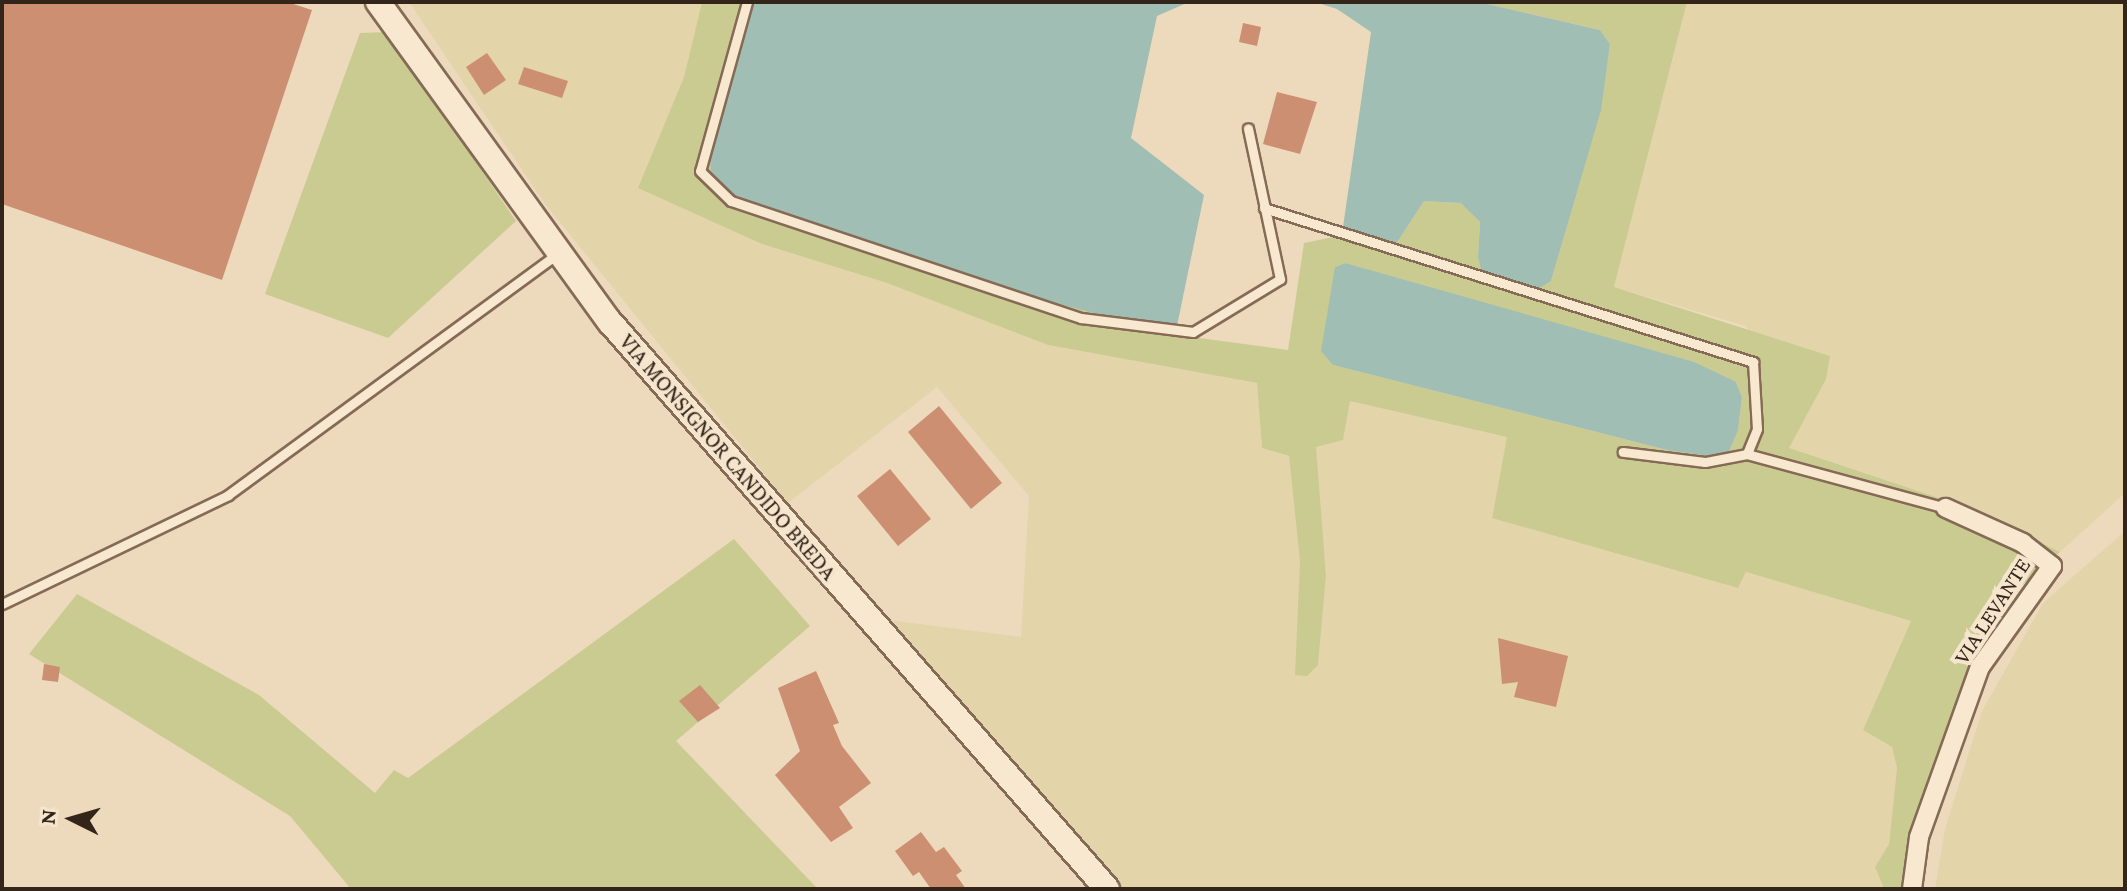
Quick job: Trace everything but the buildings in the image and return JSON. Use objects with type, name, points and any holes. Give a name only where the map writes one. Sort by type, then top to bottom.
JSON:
[{"type":"main road","name":"VIA MONSIGNOR CANDIDO BREDA","points":[[378,2],[610,322],[1097,882]]},
{"type":"street","name":"VIA LEVANTE","points":[[1912,889],[1919,837],[1980,667],[2052,566],[2023,543],[1946,508]]},
{"type":"lane","points":[[747,2],[700,171],[731,201],[1081,318],[1193,332],[1280,279],[1248,128]]},
{"type":"lane","points":[[1264,208],[1753,362],[1757,429],[1747,454]]},
{"type":"lane","points":[[2,604],[228,495],[560,253]]},
{"type":"lane","points":[[1623,452],[1705,462],[1747,454],[1946,508]]},
{"type":"shaded area","points":[[409,2],[702,2],[684,77],[639,187],[762,244],[887,283],[1048,345],[1257,383],[1262,448],[1289,456],[1300,562],[1318,664],[1326,576],[1315,447],[1350,401],[1508,437],[1492,517],[1738,588],[1746,572],[1911,621],[1863,730],[1892,747],[1897,768],[1889,844],[1875,867],[1884,889],[1108,889],[880,619],[1021,637],[1029,496],[937,387],[788,503],[545,204]]},
{"type":"shaded area","points":[[1687,2],[2125,2],[2125,493],[2060,552],[1969,508],[1788,448],[1800,421],[1746,326],[1614,287]]},
{"type":"shaded area","points":[[2125,531],[2125,889],[1935,889],[1945,829],[1982,711],[2043,603]]},
{"type":"green space","points":[[702,2],[753,2],[710,155],[1177,335],[1288,350],[1304,243],[1343,235],[1398,241],[1424,201],[1462,203],[1480,222],[1478,257],[1551,281],[1600,110],[1610,44],[1600,30],[1479,2],[1687,2],[1614,287],[1830,356],[1826,379],[1789,448],[1969,508],[2060,552],[2021,586],[1957,699],[1918,823],[1907,889],[1884,889],[1875,867],[1889,844],[1897,768],[1892,747],[1863,730],[1911,621],[1746,572],[1738,588],[1492,518],[1507,437],[1350,401],[1343,440],[1316,447],[1326,576],[1318,665],[1307,676],[1295,675],[1300,562],[1289,456],[1262,448],[1257,383],[1048,345],[887,283],[762,244],[638,188],[684,77]],"holes":[[[1345,263],[1736,382],[1742,397],[1738,430],[1667,450],[1333,365],[1335,267]]]},
{"type":"green space","points":[[388,32],[516,221],[388,338],[265,294],[360,33]]},
{"type":"green space","points":[[734,539],[810,626],[676,741],[818,889],[351,889],[290,816],[29,654],[77,594],[259,695],[375,793],[394,770],[408,778]]},
{"type":"water","points":[[753,2],[1189,2],[1157,16],[1131,138],[1204,195],[1177,326],[1125,321],[1021,294],[736,198],[711,174],[710,155]]},
{"type":"water","points":[[1315,2],[1479,2],[1600,30],[1610,44],[1601,110],[1551,281],[1531,293],[1484,280],[1478,257],[1480,222],[1461,203],[1424,201],[1398,241],[1387,245],[1342,234],[1371,32],[1337,9]]},
{"type":"water","points":[[1345,263],[1694,362],[1736,382],[1742,397],[1738,430],[1729,451],[1718,457],[1667,450],[1333,365],[1321,351],[1335,267]]}]
